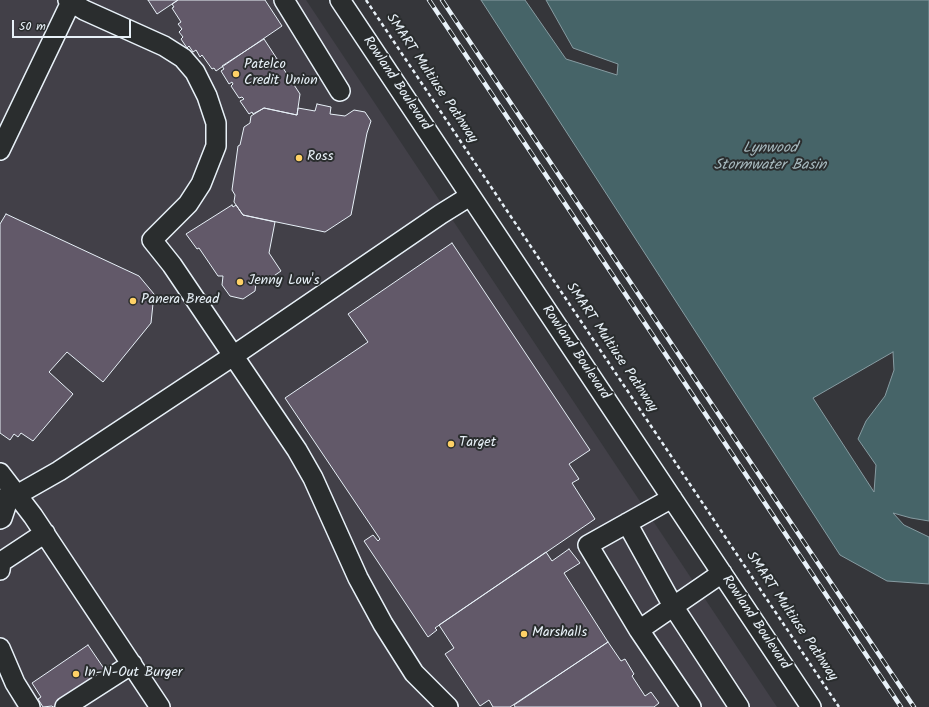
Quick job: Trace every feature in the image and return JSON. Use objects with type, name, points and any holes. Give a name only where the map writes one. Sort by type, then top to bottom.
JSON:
[{"type":"street","points":[[284,0],[340,91]]},
{"type":"street","name":"Rowland Boulevard","points":[[340,0],[811,707]]},
{"type":"street","points":[[0,150],[6,120],[70,1],[84,10],[145,36],[183,58],[194,72],[207,96],[216,123],[216,146],[201,184],[188,204],[152,240],[172,264],[297,450],[313,478],[358,578],[383,624],[414,673],[448,707]]},
{"type":"street","points":[[0,519],[2,518],[9,498],[59,471],[470,196]]},
{"type":"street","points":[[0,473],[9,498],[45,534],[160,707]]},
{"type":"street","points":[[672,498],[588,545],[639,630],[691,707]]},
{"type":"street","points":[[626,523],[673,606],[739,707]]},
{"type":"street","points":[[0,570],[1,562],[45,534]]},
{"type":"street","points":[[639,630],[722,573]]},
{"type":"street","points":[[0,648],[15,683],[30,707]]},
{"type":"street","points":[[65,707],[132,664]]},
{"type":"path","name":"SMART Multiuse Pathway","points":[[366,0],[839,707]]},
{"type":"shaded area","points":[[0,0],[306,0],[777,707],[15,707],[0,674]]},
{"type":"water","name":"Lynwood Stormwater Basin","points":[[481,0],[525,0],[566,59],[617,75],[618,64],[573,48],[546,0],[929,0],[929,521],[893,513],[904,525],[929,537],[929,584],[887,581],[840,555]],"holes":[[[893,352],[894,370],[885,396],[866,421],[858,439],[876,465],[874,492],[813,398]]]},
{"type":"building","points":[[148,0],[178,0],[157,14]]},
{"type":"building","points":[[178,0],[265,0],[282,26],[216,71],[214,68],[212,69],[202,55],[200,57],[196,50],[193,52],[189,46],[187,48],[181,39],[183,37],[179,32],[182,29],[178,24],[181,22],[172,8],[174,7],[172,4]]},
{"type":"building","points":[[264,39],[300,94],[297,115],[264,108],[253,114],[252,112],[249,114],[240,101],[244,99],[242,97],[239,98],[231,86],[233,84],[232,82],[229,84],[221,71],[224,69],[222,66]]},
{"type":"building","name":"Ross","points":[[317,104],[331,107],[330,114],[345,116],[354,110],[365,112],[371,121],[367,133],[351,215],[325,232],[243,215],[234,202],[235,195],[232,190],[238,146],[240,145],[244,127],[250,123],[251,116],[264,108],[297,115],[298,108],[315,111]]},
{"type":"building","points":[[232,205],[233,207],[236,205],[243,215],[275,222],[269,253],[281,271],[262,284],[256,283],[255,291],[243,299],[230,296],[222,285],[223,276],[218,276],[199,248],[197,249],[186,234]]},
{"type":"building","points":[[6,214],[139,276],[154,294],[151,323],[103,382],[67,352],[49,372],[73,394],[33,441],[21,433],[18,437],[14,434],[10,440],[0,433],[0,224]]},
{"type":"building","name":"Target","points":[[452,243],[590,450],[569,464],[579,479],[572,483],[595,519],[435,628],[437,630],[428,637],[364,541],[373,535],[378,541],[380,539],[285,398],[368,342],[348,314]]},
{"type":"building","name":"Marshalls","points":[[569,549],[580,563],[564,573],[608,642],[510,707],[493,707],[489,700],[480,706],[445,654],[454,648],[439,625],[546,552],[552,561]]},
{"type":"building","points":[[608,642],[621,661],[625,659],[634,674],[632,676],[645,696],[651,692],[659,703],[654,707],[515,707],[514,705]]},
{"type":"building","name":"In-N-Out Burger","points":[[88,645],[107,673],[78,707],[43,707],[38,699],[41,697],[32,683]]},
{"type":"railway","points":[[429,0],[901,707]]},
{"type":"railway","points":[[442,0],[914,707]]},
{"type":"place","name":"Patelco Credit Union","points":[[236,74]]},
{"type":"place","name":"Ross","points":[[299,158]]},
{"type":"place","name":"Jenny Low's","points":[[240,282]]},
{"type":"place","name":"Panera Bread","points":[[133,301]]},
{"type":"place","name":"Target","points":[[451,444]]},
{"type":"place","name":"Marshalls","points":[[524,634]]},
{"type":"place","name":"In-N-Out Burger","points":[[76,674]]}]
